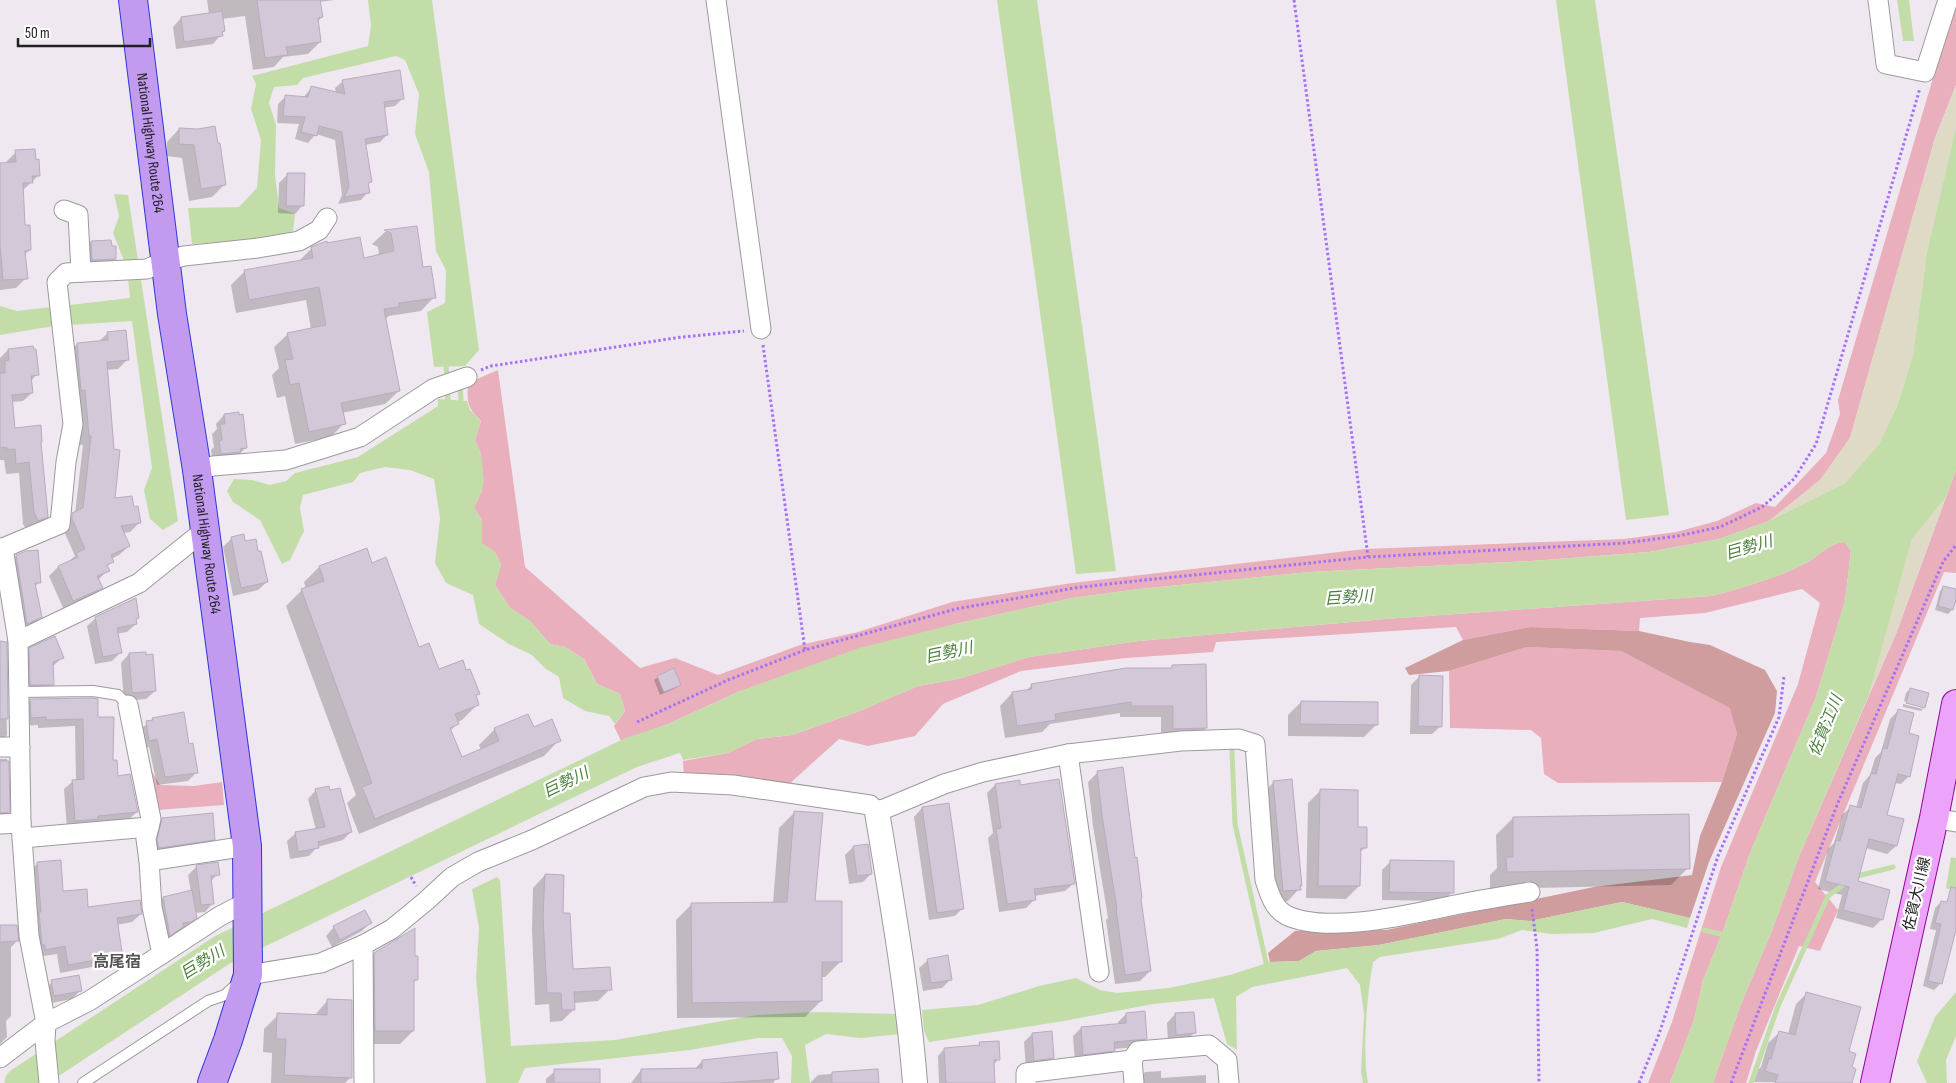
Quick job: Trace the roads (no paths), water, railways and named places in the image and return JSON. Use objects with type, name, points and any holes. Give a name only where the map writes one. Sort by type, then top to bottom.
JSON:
[{"type":"highway","name":"National Highway Route 264","points":[[133,0],[156,265],[172,314],[198,470],[248,846],[248,970],[228,1040],[212,1083]]},
{"type":"main road","name":"佐賀大川線","points":[[1875,1083],[1945,820],[1956,704]]},
{"type":"street","points":[[716,0],[761,329]]},
{"type":"street","points":[[1878,0],[1886,64],[1925,72],[1948,0]]},
{"type":"street","points":[[64,210],[78,215],[82,272]]},
{"type":"street","points":[[49,1083],[46,1032],[29,936],[22,830],[18,640],[1,548],[60,524],[66,462],[73,424],[57,282],[66,273],[123,270],[156,265],[184,256],[258,248],[299,241],[319,230],[327,218]]},
{"type":"street","points":[[198,470],[213,466],[286,460],[360,437],[433,389],[467,377]]},
{"type":"street","points":[[18,640],[139,583],[206,530]]},
{"type":"street","points":[[128,704],[151,819],[146,839],[152,907],[162,954]]},
{"type":"street","points":[[877,812],[944,784],[983,772],[1068,754],[1182,741],[1239,739],[1255,744],[1265,880],[1272,899],[1284,914],[1305,922],[1329,923],[1379,920],[1530,892]]},
{"type":"street","points":[[0,747],[20,746]]},
{"type":"street","points":[[1068,754],[1099,972]]},
{"type":"street","points":[[248,970],[321,963],[364,945],[392,929],[452,877],[469,867],[644,787],[671,782],[732,785],[870,804],[877,812],[909,1011],[915,1083]]},
{"type":"street","points":[[0,824],[22,830],[149,827]]},
{"type":"street","points":[[149,861],[248,846]]},
{"type":"street","points":[[0,1058],[46,1032],[220,916],[249,908]]},
{"type":"street","points":[[364,945],[364,1083]]},
{"type":"street","points":[[1134,1083],[1132,1060],[1138,1051],[1209,1045],[1227,1060],[1229,1083]]},
{"type":"street","points":[[1026,1083],[1026,1073],[1132,1060]]},
{"type":"lane","points":[[19,692],[93,691],[118,695],[128,704]]},
{"type":"lane","points":[[83,1083],[208,1001],[225,995],[248,970]]},
{"type":"water","points":[[368,0],[432,0],[479,350],[465,366],[434,367],[427,312],[445,303],[446,270],[436,251],[429,172],[415,134],[419,94],[405,60],[396,56],[303,78],[297,85],[274,87],[269,103],[276,125],[275,175],[279,208],[295,214],[293,231],[271,238],[192,244],[188,208],[239,207],[257,188],[261,140],[251,109],[256,84],[252,76],[368,46],[371,26]]},
{"type":"water","points":[[997,0],[1037,0],[1116,571],[1076,574]]},
{"type":"water","points":[[1556,0],[1595,0],[1669,515],[1626,520]]},
{"type":"water","points":[[1897,0],[1909,0],[1914,41],[1903,41]]},
{"type":"water","name":"佐賀江川","points":[[1956,127],[1956,470],[1946,497],[1912,539],[1869,695],[1800,854],[1771,933],[1741,1004],[1713,1083],[1670,1083],[1694,1020],[1703,980],[1722,934],[1750,853],[1816,697],[1845,601],[1851,551],[1845,542],[1834,544],[1808,562],[1785,573],[1749,586],[1712,596],[1385,619],[1139,641],[1029,657],[958,679],[918,686],[857,712],[792,735],[757,739],[728,753],[683,760],[668,724],[740,691],[859,648],[1072,598],[1139,589],[1309,572],[1531,561],[1649,552],[1719,539],[1769,521],[1845,483],[1879,444],[1898,404],[1913,355],[1927,252]]},
{"type":"water","points":[[114,194],[128,195],[178,521],[163,530],[150,519],[144,490],[152,468],[132,321],[54,326],[0,335],[0,306],[17,311],[130,298],[127,268],[113,233],[119,216]]},
{"type":"water","points":[[438,399],[467,401],[470,410],[481,421],[475,440],[481,454],[484,480],[474,508],[482,520],[482,543],[495,552],[501,565],[495,585],[510,608],[530,621],[550,644],[565,647],[584,659],[597,684],[620,694],[625,711],[615,724],[609,716],[585,711],[563,698],[559,677],[546,669],[532,655],[509,644],[479,624],[473,595],[446,583],[435,563],[440,518],[434,479],[410,470],[385,467],[360,473],[353,482],[303,495],[300,508],[304,531],[290,560],[282,564],[260,520],[233,502],[227,491],[234,479],[252,480],[270,485],[286,481],[295,473],[358,457],[438,406]]},
{"type":"water","points":[[1951,857],[1956,858],[1956,892],[1946,888]]},
{"type":"water","points":[[497,877],[500,880],[511,1046],[615,1040],[757,1015],[816,1012],[896,1014],[900,1034],[861,1038],[826,1034],[805,1045],[810,1083],[791,1083],[792,1056],[782,1038],[758,1038],[690,1050],[525,1068],[518,1083],[486,1083],[476,978],[479,928],[472,889]]},
{"type":"water","points":[[1622,902],[1690,918],[1687,928],[1652,919],[1594,933],[1551,934],[1522,930],[1498,939],[1380,957],[1373,962],[1367,1006],[1365,1055],[1368,1083],[1363,1083],[1361,1072],[1364,1014],[1360,985],[1347,968],[1252,987],[1236,997],[1237,1050],[1227,1044],[1214,998],[1153,1004],[1064,1021],[929,1042],[924,1031],[922,1010],[978,1005],[1039,986],[1076,978],[1100,990],[1117,993],[1169,988],[1230,975],[1270,962],[1299,961],[1316,951],[1379,945],[1506,919],[1530,921]]},
{"type":"water","points":[[1956,992],[1956,1036],[1946,1060],[1947,1083],[1927,1083],[1917,1061],[1935,1017]]},
{"type":"waterway","points":[[446,366],[447,379]]},
{"type":"waterway","points":[[460,383],[461,400]]},
{"type":"waterway","points":[[447,388],[448,400]]},
{"type":"waterway","name":"巨勢川","points":[[20,1083],[222,950],[630,753],[715,725]]},
{"type":"waterway","points":[[1232,751],[1235,824],[1267,967]]},
{"type":"waterway","points":[[1751,1083],[1778,1006],[1828,896],[1854,877],[1893,867]]},
{"type":"waterway","points":[[1704,930],[1728,936]]},
{"type":"district","name":"高尾宿","points":[[117,962]]}]
